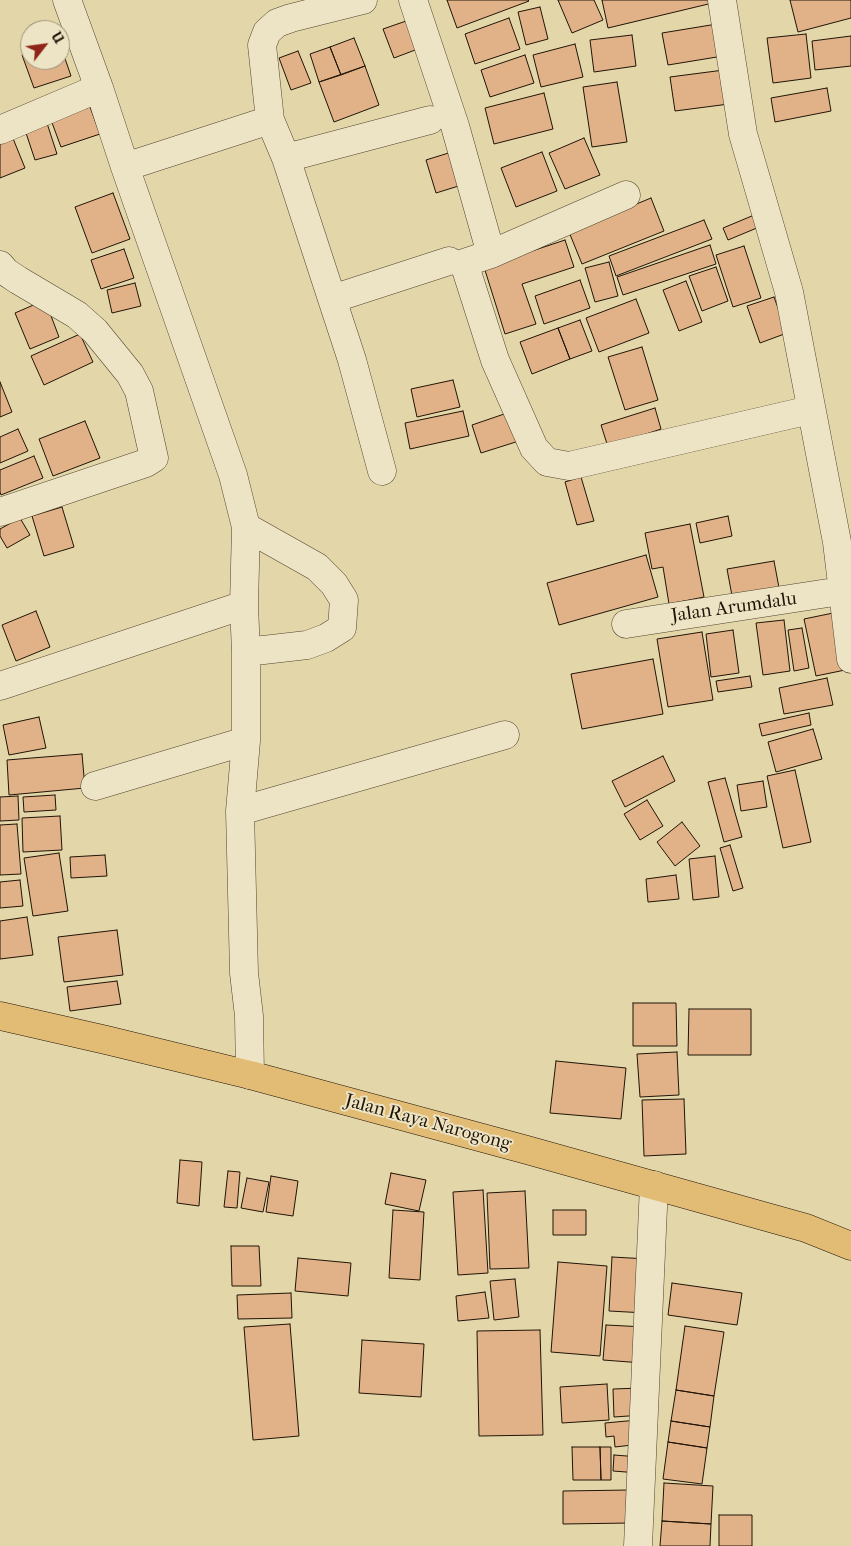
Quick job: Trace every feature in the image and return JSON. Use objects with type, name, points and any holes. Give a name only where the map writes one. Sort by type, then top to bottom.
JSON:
[{"type":"main road","name":"Jalan Raya Narogong","points":[[0,1016],[250,1075],[806,1228],[851,1246]]},
{"type":"street","points":[[67,0],[233,475],[246,526],[244,605],[246,741],[240,811],[244,973],[249,1016],[250,1075]]},
{"type":"street","points":[[364,0],[278,23],[267,32],[262,45],[270,120],[286,158],[352,360],[382,471]]},
{"type":"street","points":[[413,0],[455,126],[491,254]]},
{"type":"street","points":[[722,0],[744,134],[789,292],[810,410],[844,561],[851,659]]},
{"type":"street","points":[[0,130],[99,88]]},
{"type":"street","points":[[125,167],[270,120]]},
{"type":"street","points":[[286,158],[430,120]]},
{"type":"street","points":[[626,195],[491,254],[464,263],[495,360],[534,448],[547,462],[569,466],[810,410]]},
{"type":"street","points":[[332,299],[449,261]]},
{"type":"street","points":[[0,265],[6,272],[18,280],[77,315],[95,331],[130,374],[140,391],[154,458],[146,463],[0,512]]},
{"type":"street","points":[[246,526],[317,567],[334,584],[344,600],[342,628],[326,638],[307,645],[246,652]]},
{"type":"street","name":"Jalan Arumdalu","points":[[626,624],[844,561]]},
{"type":"street","points":[[0,686],[244,605]]},
{"type":"street","points":[[240,811],[506,735]]},
{"type":"street","points":[[95,786],[246,741]]},
{"type":"street","points":[[638,1546],[654,1186]]},
{"type":"building","points":[[447,0],[528,0],[529,1],[457,28]]},
{"type":"building","points":[[558,0],[594,0],[603,20],[572,33]]},
{"type":"building","points":[[602,0],[721,0],[721,1],[608,28]]},
{"type":"building","points":[[790,0],[851,0],[851,18],[798,32]]},
{"type":"building","points":[[540,7],[548,39],[526,45],[518,12]]},
{"type":"building","points":[[509,18],[520,49],[475,64],[465,34]]},
{"type":"building","points":[[412,19],[423,47],[394,58],[383,29]]},
{"type":"building","points":[[717,24],[723,56],[668,65],[662,33]]},
{"type":"building","points":[[806,34],[811,78],[773,83],[767,38]]},
{"type":"building","points":[[632,35],[636,66],[594,72],[590,40]]},
{"type":"building","points":[[851,36],[851,66],[815,70],[812,41]]},
{"type":"building","points":[[354,38],[365,66],[341,75],[330,47]]},
{"type":"building","points":[[575,44],[583,77],[541,87],[533,55]]},
{"type":"building","points":[[330,47],[341,75],[319,82],[310,54]]},
{"type":"building","points":[[298,51],[311,83],[291,90],[279,58]]},
{"type":"building","points":[[525,55],[534,83],[490,97],[481,70]]},
{"type":"building","points":[[365,66],[379,105],[334,122],[319,82]]},
{"type":"building","points":[[27,70],[69,70],[71,76],[34,88]]},
{"type":"building","points":[[724,70],[729,104],[675,111],[670,77]]},
{"type":"building","points":[[617,82],[627,142],[592,147],[583,87]]},
{"type":"building","points":[[827,88],[831,111],[775,122],[771,98]]},
{"type":"building","points":[[544,93],[553,129],[494,144],[485,108]]},
{"type":"building","points":[[90,107],[100,134],[61,147],[51,120]]},
{"type":"building","points":[[45,117],[57,154],[35,160],[23,124]]},
{"type":"building","points":[[10,131],[25,168],[0,178],[0,135]]},
{"type":"building","points":[[584,138],[600,175],[565,189],[549,153]]},
{"type":"building","points":[[455,151],[465,184],[436,193],[426,160]]},
{"type":"building","points":[[542,152],[557,191],[516,207],[501,168]]},
{"type":"building","points":[[113,193],[130,239],[92,253],[75,207]]},
{"type":"building","points":[[651,198],[664,231],[582,264],[569,232]]},
{"type":"building","points":[[759,213],[764,225],[728,240],[723,228]]},
{"type":"building","points":[[704,220],[712,239],[616,276],[609,256]]},
{"type":"building","points":[[565,240],[574,267],[522,284],[536,324],[505,334],[484,267]]},
{"type":"building","points":[[710,245],[716,264],[623,295],[617,277]]},
{"type":"building","points":[[744,246],[761,298],[733,307],[716,255]]},
{"type":"building","points":[[124,249],[134,278],[101,289],[91,260]]},
{"type":"building","points":[[609,262],[618,296],[595,302],[585,268]]},
{"type":"building","points":[[716,267],[728,301],[702,311],[689,276]]},
{"type":"building","points":[[580,280],[590,308],[544,324],[535,296]]},
{"type":"building","points":[[686,281],[702,322],[679,331],[663,290]]},
{"type":"building","points":[[135,283],[141,306],[112,313],[107,290]]},
{"type":"building","points":[[774,297],[787,333],[760,343],[747,306]]},
{"type":"building","points":[[636,299],[649,333],[599,352],[586,318]]},
{"type":"building","points":[[45,300],[59,337],[30,349],[15,313]]},
{"type":"building","points":[[580,320],[592,351],[570,359],[558,328]]},
{"type":"building","points":[[558,328],[570,359],[532,374],[520,342]]},
{"type":"building","points":[[80,334],[93,362],[44,385],[31,356]]},
{"type":"building","points":[[642,347],[658,400],[625,410],[608,357]]},
{"type":"building","points":[[453,380],[460,407],[417,417],[411,389]]},
{"type":"building","points":[[0,382],[12,412],[0,417]]},
{"type":"building","points":[[655,408],[661,429],[608,447],[601,425]]},
{"type":"building","points":[[463,411],[469,436],[410,449],[405,423]]},
{"type":"building","points":[[513,411],[522,440],[481,453],[472,425]]},
{"type":"building","points":[[85,421],[100,458],[53,476],[39,439]]},
{"type":"building","points":[[18,429],[28,451],[0,463],[0,437]]},
{"type":"building","points":[[34,456],[43,478],[1,495],[0,470]]},
{"type":"building","points":[[581,477],[594,521],[577,525],[565,482]]},
{"type":"building","points":[[62,507],[74,547],[44,556],[32,516]]},
{"type":"building","points":[[728,516],[732,536],[700,543],[696,523]]},
{"type":"building","points":[[20,518],[30,535],[7,548],[0,536],[0,529]]},
{"type":"building","points":[[690,524],[704,597],[669,604],[663,567],[652,569],[645,533]]},
{"type":"building","points":[[646,555],[658,597],[559,625],[547,583]]},
{"type":"building","points":[[774,561],[780,593],[733,601],[727,569]]},
{"type":"building","points":[[36,611],[50,647],[16,661],[2,625]]},
{"type":"building","points":[[838,612],[850,669],[816,676],[804,619]]},
{"type":"building","points":[[784,620],[790,671],[763,675],[756,623]]},
{"type":"building","points":[[802,628],[809,668],[794,671],[788,630]]},
{"type":"building","points":[[733,630],[739,673],[711,677],[706,634]]},
{"type":"building","points":[[702,632],[713,700],[668,707],[657,639]]},
{"type":"building","points":[[653,659],[663,714],[582,729],[571,674]]},
{"type":"building","points":[[750,676],[752,687],[718,692],[716,681]]},
{"type":"building","points":[[827,678],[833,705],[784,714],[779,688]]},
{"type":"building","points":[[809,713],[811,725],[762,736],[759,724]]},
{"type":"building","points":[[39,717],[46,748],[9,755],[3,725]]},
{"type":"building","points":[[813,729],[822,759],[776,772],[768,742]]},
{"type":"building","points":[[82,754],[85,788],[9,795],[7,760]]},
{"type":"building","points":[[663,756],[675,781],[625,807],[612,781]]},
{"type":"building","points":[[795,770],[811,842],[783,848],[767,776]]},
{"type":"building","points":[[725,778],[742,837],[724,842],[708,782]]},
{"type":"building","points":[[763,781],[767,807],[741,811],[737,785]]},
{"type":"building","points":[[55,795],[56,810],[24,812],[23,797]]},
{"type":"building","points":[[18,796],[19,820],[0,821],[0,797]]},
{"type":"building","points":[[647,800],[663,826],[640,840],[624,814]]},
{"type":"building","points":[[60,816],[62,850],[23,852],[22,818]]},
{"type":"building","points":[[682,822],[700,846],[675,866],[657,842]]},
{"type":"building","points":[[17,824],[21,874],[0,875],[0,825]]},
{"type":"building","points":[[730,845],[743,888],[733,891],[720,848]]},
{"type":"building","points":[[59,853],[68,911],[33,916],[24,858]]},
{"type":"building","points":[[105,855],[107,876],[71,878],[70,857]]},
{"type":"building","points":[[715,856],[719,897],[693,900],[689,859]]},
{"type":"building","points":[[676,875],[679,899],[648,902],[646,879]]},
{"type":"building","points":[[20,880],[23,906],[0,908],[0,882]]},
{"type":"building","points":[[27,917],[33,955],[0,959],[0,921]]},
{"type":"building","points":[[117,930],[123,975],[64,982],[58,937]]},
{"type":"building","points":[[117,981],[121,1004],[70,1011],[67,987]]},
{"type":"building","points":[[633,1003],[676,1003],[677,1046],[633,1046]]},
{"type":"building","points":[[689,1009],[751,1009],[751,1055],[688,1055]]},
{"type":"building","points":[[677,1052],[679,1095],[640,1097],[637,1054]]},
{"type":"building","points":[[556,1061],[626,1068],[621,1119],[550,1113]]},
{"type":"building","points":[[684,1099],[686,1154],[644,1156],[642,1100]]},
{"type":"building","points":[[180,1160],[202,1162],[199,1206],[177,1203]]},
{"type":"building","points":[[228,1171],[240,1172],[237,1208],[224,1207]]},
{"type":"building","points":[[391,1173],[426,1180],[419,1211],[385,1204]]},
{"type":"building","points":[[271,1176],[298,1181],[293,1216],[266,1212]]},
{"type":"building","points":[[247,1178],[269,1182],[263,1212],[241,1208]]},
{"type":"building","points":[[483,1190],[488,1273],[458,1275],[453,1192]]},
{"type":"building","points":[[525,1191],[529,1268],[490,1269],[487,1193]]},
{"type":"building","points":[[393,1210],[424,1212],[420,1280],[389,1278]]},
{"type":"building","points":[[553,1210],[586,1210],[586,1235],[553,1235]]},
{"type":"building","points":[[231,1246],[259,1246],[261,1286],[232,1286]]},
{"type":"building","points":[[612,1257],[648,1259],[646,1313],[609,1311]]},
{"type":"building","points":[[298,1258],[351,1263],[348,1296],[295,1291]]},
{"type":"building","points":[[558,1262],[607,1266],[600,1356],[551,1352]]},
{"type":"building","points":[[515,1279],[519,1317],[494,1320],[490,1281]]},
{"type":"building","points":[[672,1283],[742,1293],[737,1325],[668,1315]]},
{"type":"building","points":[[485,1292],[489,1318],[458,1321],[456,1296]]},
{"type":"building","points":[[291,1293],[292,1318],[238,1319],[237,1295]]},
{"type":"building","points":[[290,1324],[299,1436],[253,1440],[244,1327]]},
{"type":"building","points":[[606,1325],[645,1327],[643,1363],[603,1360]]},
{"type":"building","points":[[685,1326],[724,1332],[714,1396],[676,1390]]},
{"type":"building","points":[[540,1330],[543,1435],[479,1436],[477,1331]]},
{"type":"building","points":[[362,1340],[424,1344],[421,1397],[359,1393]]},
{"type":"building","points":[[607,1384],[609,1420],[562,1423],[560,1387]]},
{"type":"building","points":[[641,1388],[643,1415],[614,1417],[613,1389]]},
{"type":"building","points":[[676,1390],[714,1396],[710,1427],[671,1421]]},
{"type":"building","points":[[638,1420],[641,1444],[615,1447],[614,1436],[606,1437],[605,1423]]},
{"type":"building","points":[[671,1421],[710,1427],[707,1448],[668,1442]]},
{"type":"building","points":[[668,1442],[707,1448],[702,1484],[663,1479]]},
{"type":"building","points":[[572,1447],[600,1447],[601,1480],[573,1480]]},
{"type":"building","points":[[600,1447],[611,1447],[611,1480],[601,1480]]},
{"type":"building","points":[[614,1455],[639,1457],[639,1473],[613,1471]]},
{"type":"building","points":[[664,1483],[713,1486],[711,1524],[662,1521]]},
{"type":"building","points":[[630,1490],[630,1523],[563,1524],[563,1491]]},
{"type":"building","points":[[719,1515],[752,1515],[752,1546],[719,1546]]},
{"type":"building","points":[[662,1521],[711,1524],[710,1546],[660,1546]]}]
